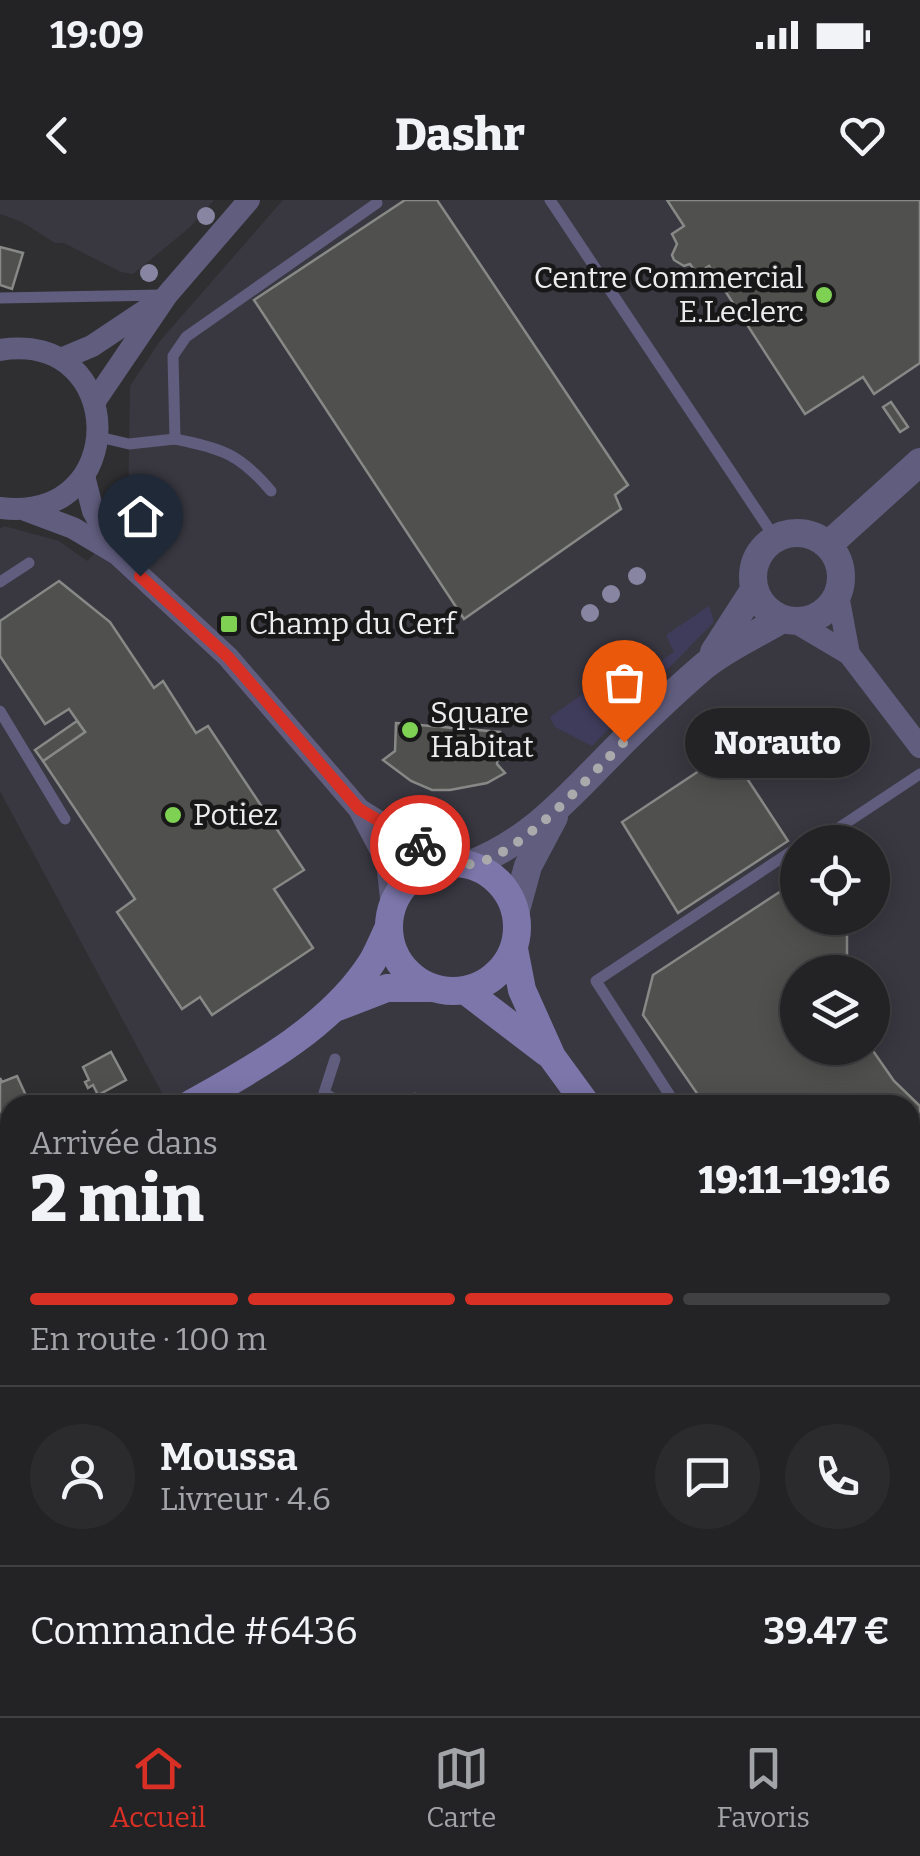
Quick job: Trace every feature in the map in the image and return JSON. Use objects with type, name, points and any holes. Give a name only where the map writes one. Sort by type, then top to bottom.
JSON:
[{"type":"main road","points":[[206,1095],[248,1071],[333,1008],[371,963],[401,889],[416,874],[435,865],[463,864],[499,882],[506,890],[516,910],[518,930],[514,949],[522,990],[552,1057],[579,1095]]},
{"type":"main road","points":[[390,917],[392,946],[400,964],[429,988]]},
{"type":"main road","points":[[333,1008],[388,988],[466,991],[495,976],[514,949]]},
{"type":"main road","points":[[466,991],[552,1057]]},
{"type":"street","points":[[95,402],[167,295],[249,200]]},
{"type":"street","points":[[61,359],[114,333],[167,295]]},
{"type":"street","points":[[0,350],[40,350],[61,359],[81,377],[95,402],[99,437],[91,464],[68,493],[48,505],[7,510]]},
{"type":"street","points":[[828,545],[920,462]]},
{"type":"street","points":[[84,476],[94,511],[116,554]]},
{"type":"street","points":[[7,510],[73,528],[116,554],[228,657],[359,809],[388,862],[390,917]]},
{"type":"street","points":[[849,654],[761,604],[752,575],[756,561],[775,538],[803,532],[828,545],[841,568],[838,595],[849,654],[920,747]]},
{"type":"street","points":[[704,666],[754,590]]},
{"type":"street","points":[[359,809],[412,842],[463,864],[498,854],[556,812],[704,666],[738,642],[789,620],[821,615],[838,595]]},
{"type":"street","points":[[884,704],[920,772]]},
{"type":"street","points":[[516,910],[528,866],[556,812]]},
{"type":"lane","points":[[550,200],[775,538]]},
{"type":"lane","points":[[175,439],[173,356],[186,336],[377,203]]},
{"type":"lane","points":[[0,298],[167,295]]},
{"type":"lane","points":[[99,437],[129,444],[175,439],[226,450],[252,468],[270,491]]},
{"type":"lane","points":[[0,582],[29,563]]},
{"type":"lane","points":[[0,712],[65,819]]},
{"type":"lane","points":[[841,825],[920,772]]},
{"type":"lane","points":[[670,1095],[596,981],[780,859]]},
{"type":"lane","points":[[328,1095],[324,1093],[335,1059]]},
{"type":"shaded area","points":[[0,200],[214,200],[189,228],[133,274],[121,272],[64,243],[55,243],[22,222],[0,214]]},
{"type":"shaded area","points":[[283,200],[920,200],[920,1095],[164,1095],[0,791],[0,529],[4,526],[59,541],[87,561],[128,520],[130,386],[160,341]]},
{"type":"shaded area","points":[[709,606],[714,622],[592,746],[555,727],[550,717],[604,679],[615,692],[674,652],[666,635]]},
{"type":"building","points":[[405,200],[437,200],[628,485],[615,495],[621,509],[464,619],[254,300]]},
{"type":"building","name":"Centre Commercial E.Leclerc","points":[[667,200],[920,200],[920,363],[874,394],[863,377],[805,414],[709,266],[697,274],[690,264],[684,266],[674,260],[677,244],[672,234],[684,226]]},
{"type":"building","points":[[0,247],[23,253],[12,289],[0,285]]},
{"type":"building","points":[[891,402],[908,427],[900,432],[883,407]]},
{"type":"building","name":"Potiez","points":[[59,581],[110,622],[154,688],[163,681],[196,733],[208,726],[304,870],[274,889],[313,948],[212,1015],[200,997],[182,1009],[117,912],[135,899],[43,761],[85,732],[69,709],[45,724],[0,656],[0,621]]},
{"type":"building","points":[[629,664],[635,672],[616,687],[610,678]]},
{"type":"building","points":[[77,721],[85,732],[43,761],[35,750]]},
{"type":"building","points":[[396,723],[500,732],[497,764],[505,773],[487,783],[450,790],[432,790],[411,781],[383,760],[395,751]]},
{"type":"building","points":[[729,751],[780,829],[780,846],[678,913],[622,822]]},
{"type":"building","points":[[780,892],[780,935],[847,935],[847,955],[780,955],[780,1065],[883,1065],[909,1095],[698,1095],[643,1015],[653,975]]},
{"type":"building","points":[[111,1052],[126,1080],[98,1095],[93,1085],[88,1088],[83,1067]]},
{"type":"building","points":[[17,1076],[26,1095],[0,1095],[0,1078],[2,1082]]},
{"type":"way so far","points":[[420,845],[456,862],[471,864],[498,854],[556,812],[624,742]]},
{"type":"place","name":"Centre Commercial E.Leclerc","points":[[824,295]]},
{"type":"place","name":"Champ du Cerf","points":[[229,624]]},
{"type":"place","name":"Square Habitat","points":[[410,730]]},
{"type":"place","name":"Norauto","points":[[624,742]]},
{"type":"place","name":"Potiez","points":[[173,815]]},
{"type":"route","points":[[140,576],[228,657],[359,809],[420,845]]}]
